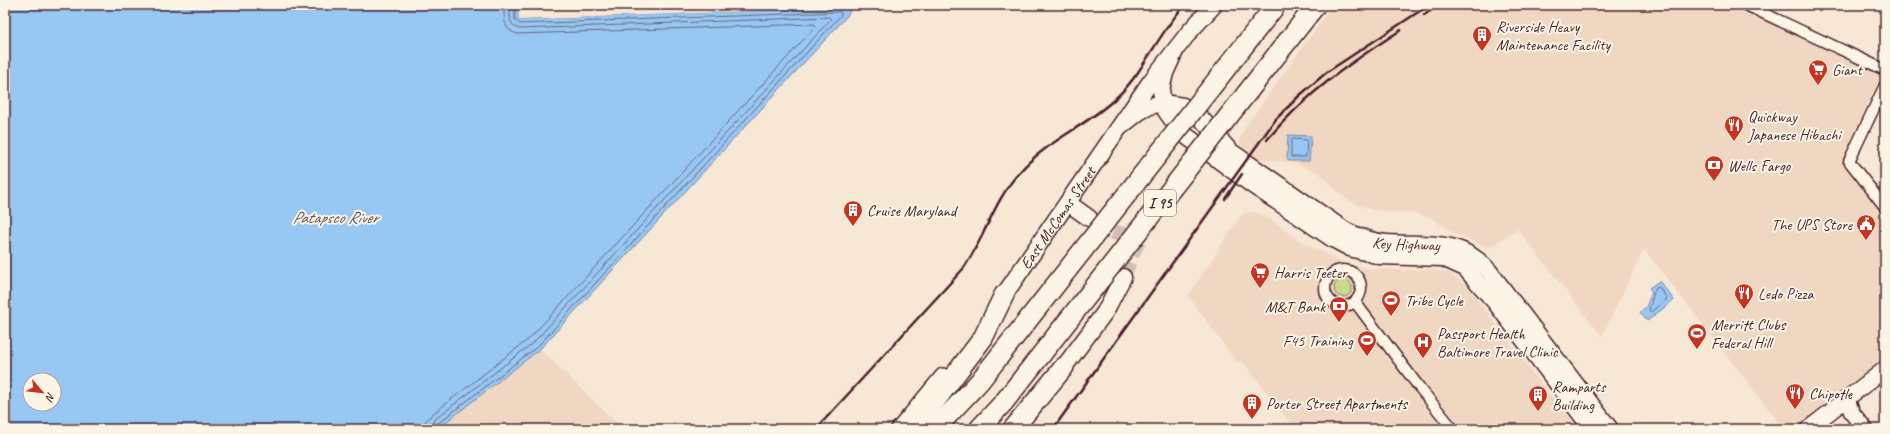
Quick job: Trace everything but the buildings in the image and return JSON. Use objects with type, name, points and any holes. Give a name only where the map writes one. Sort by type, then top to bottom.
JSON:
[{"type":"highway","name":"I 95","points":[[945,429],[979,382],[1276,5]]},
{"type":"highway","name":"I 95","points":[[984,429],[1316,5]]},
{"type":"highway","points":[[914,429],[983,338],[1004,295]]},
{"type":"highway","points":[[1013,429],[1064,367]]},
{"type":"highway","name":"I 95","points":[[935,429],[979,382]]},
{"type":"highway","name":"I 95","points":[[979,429],[1004,402]]},
{"type":"main road","name":"East McComas Street","points":[[1004,295],[1151,81],[1190,31],[1214,5]]},
{"type":"main road","name":"Key Highway","points":[[1175,51],[1162,79],[1162,103],[1174,124],[1184,135],[1251,184],[1342,244],[1358,251],[1380,256],[1419,255],[1443,258],[1465,268],[1599,426]]},
{"type":"main road","name":"Key Highway","points":[[1162,103],[1176,104],[1194,112],[1230,151],[1346,231],[1367,240],[1386,243],[1449,246],[1473,257],[1493,276],[1599,426]]},
{"type":"main road","points":[[1120,127],[1139,112],[1162,103]]},
{"type":"main road","points":[[1068,203],[1089,218]]},
{"type":"main road","points":[[1064,367],[1105,312],[1123,276]]},
{"type":"street","points":[[1746,5],[1757,7],[1885,70]]},
{"type":"street","points":[[1885,86],[1849,161],[1885,207]]},
{"type":"street","name":"East McComas Street","points":[[899,429],[942,378],[1004,295]]},
{"type":"street","points":[[1355,302],[1418,387],[1453,429]]},
{"type":"street","points":[[1021,429],[1064,367]]},
{"type":"street","points":[[1808,429],[1885,369]]},
{"type":"street","points":[[1847,399],[1852,413],[1866,429]]},
{"type":"shaded area","points":[[1333,5],[1734,5],[1882,74],[1841,161],[1885,217],[1885,311],[1878,316],[1885,325],[1885,358],[1793,429],[1784,429],[1644,249],[1602,336],[1517,229],[1489,248],[1450,231],[1430,217],[1415,213],[1374,210],[1357,205],[1345,198],[1319,173],[1295,163],[1258,159],[1241,146],[1239,141],[1245,127]]},
{"type":"shaded area","points":[[1254,212],[1269,218],[1297,239],[1344,263],[1367,268],[1401,270],[1429,269],[1449,273],[1468,287],[1534,375],[1579,429],[1295,429],[1244,363],[1237,362],[1188,296],[1240,217],[1244,213]]},
{"type":"shaded area","points":[[540,349],[623,429],[437,429],[512,371]]},
{"type":"green space","points":[[1343,279],[1349,282],[1352,288],[1349,294],[1343,297],[1337,294],[1334,288],[1337,282]]},
{"type":"water","name":"Patapsco River","points":[[5,5],[518,5],[519,20],[852,7],[847,16],[540,349],[437,429],[5,429]]},
{"type":"water","points":[[1288,135],[1311,136],[1309,161],[1289,161],[1287,158]]},
{"type":"water","points":[[1659,281],[1674,300],[1647,321],[1640,312],[1646,307],[1652,292],[1649,288]]},
{"type":"pier","points":[[518,5],[520,5],[521,18],[854,6],[519,20]]},
{"type":"tunnel","points":[[1092,220],[1104,228],[1116,233],[1129,235],[1143,234]]},
{"type":"tunnel","points":[[1123,277],[1131,255],[1140,238]]},
{"type":"railway","points":[[816,429],[963,269],[1002,196],[1018,174],[1041,152],[1106,107],[1128,86],[1167,27],[1185,5]]},
{"type":"railway","points":[[1053,429],[1276,119],[1299,96],[1327,72],[1429,5]]},
{"type":"railway","points":[[1424,15],[1439,5]]},
{"type":"railway","points":[[1267,140],[1313,93],[1364,54],[1401,30]]},
{"type":"railway","points":[[1225,199],[1242,174]]},
{"type":"place","name":"Riverside Heavy Maintenance Facility","points":[[1482,52]]},
{"type":"place","name":"Giant","points":[[1818,86]]},
{"type":"place","name":"Quickway Japanese Hibachi","points":[[1734,142]]},
{"type":"place","name":"Wells Fargo","points":[[1714,182]]},
{"type":"place","name":"Cruise Maryland","points":[[853,227]]},
{"type":"place","name":"The UPS Store","points":[[1866,241]]},
{"type":"place","name":"Harris Teeter","points":[[1260,289]]},
{"type":"place","name":"Ledo Pizza","points":[[1744,310]]},
{"type":"place","name":"Tribe Cycle","points":[[1391,317]]},
{"type":"place","name":"M&T Bank","points":[[1339,323]]},
{"type":"place","name":"Merritt Clubs Federal Hill","points":[[1697,350]]},
{"type":"place","name":"F45 Training","points":[[1367,357]]},
{"type":"place","name":"Passport Health Baltimore Travel Clinic","points":[[1423,359]]},
{"type":"place","name":"Chipotle","points":[[1795,410]]},
{"type":"place","name":"Ramparts Building","points":[[1538,412]]},
{"type":"place","name":"Porter Street Apartments","points":[[1252,420]]}]
